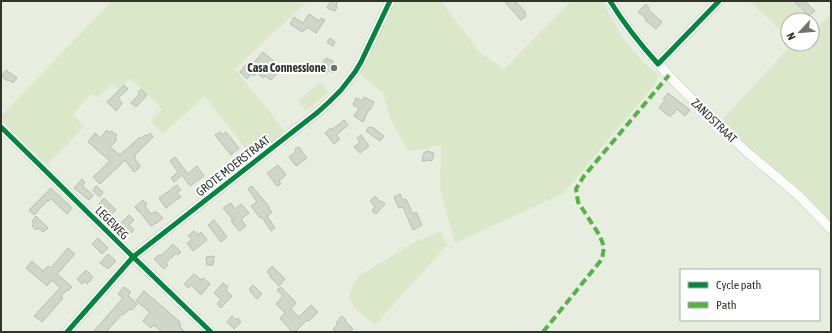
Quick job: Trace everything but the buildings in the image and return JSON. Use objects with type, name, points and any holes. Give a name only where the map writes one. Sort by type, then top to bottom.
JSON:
[{"type":"street","name":"GROTE MOERSTRAAT","points":[[67,332],[133,257],[332,100],[346,84],[361,62],[390,1]]},
{"type":"street","name":"ZANDSTRAAT","points":[[610,1],[635,38],[658,64],[724,132],[798,195],[831,229]]},
{"type":"street","points":[[658,64],[719,1]]},
{"type":"street","name":"LEGEWEG","points":[[1,127],[210,332]]},
{"type":"green space","points":[[112,1],[302,1],[305,4],[235,69],[285,131],[252,157],[205,96],[163,134],[150,121],[162,109],[130,78],[119,90],[112,84],[97,98],[92,94],[73,114],[84,127],[47,165],[1,119],[1,116]]},
{"type":"green space","points":[[395,1],[441,1],[480,53],[504,69],[571,1],[602,1],[624,40],[643,62],[658,75],[656,83],[564,193],[455,243],[440,189],[441,145],[408,151],[390,118],[383,93],[359,73]]},
{"type":"green space","points":[[749,1],[791,1],[803,12],[780,12],[780,30]]},
{"type":"green space","points":[[831,14],[831,221],[792,183],[751,149],[722,120],[785,52],[820,52],[820,25]]},
{"type":"green space","points":[[320,82],[329,92],[306,111],[298,101]]},
{"type":"green space","points":[[440,231],[448,246],[444,248],[375,325],[355,309],[349,297],[353,285],[359,276],[411,244]]},
{"type":"marked path","points":[[543,332],[602,259],[604,247],[600,236],[578,202],[576,189],[584,176],[669,75]]},
{"type":"cycle path","points":[[67,332],[133,257],[318,112],[341,90],[361,62],[390,1]]},
{"type":"cycle path","points":[[610,1],[632,34],[658,64],[719,1]]},
{"type":"cycle path","points":[[1,127],[211,332]]},
{"type":"place","name":"Casa Connessione","points":[[334,68]]}]
